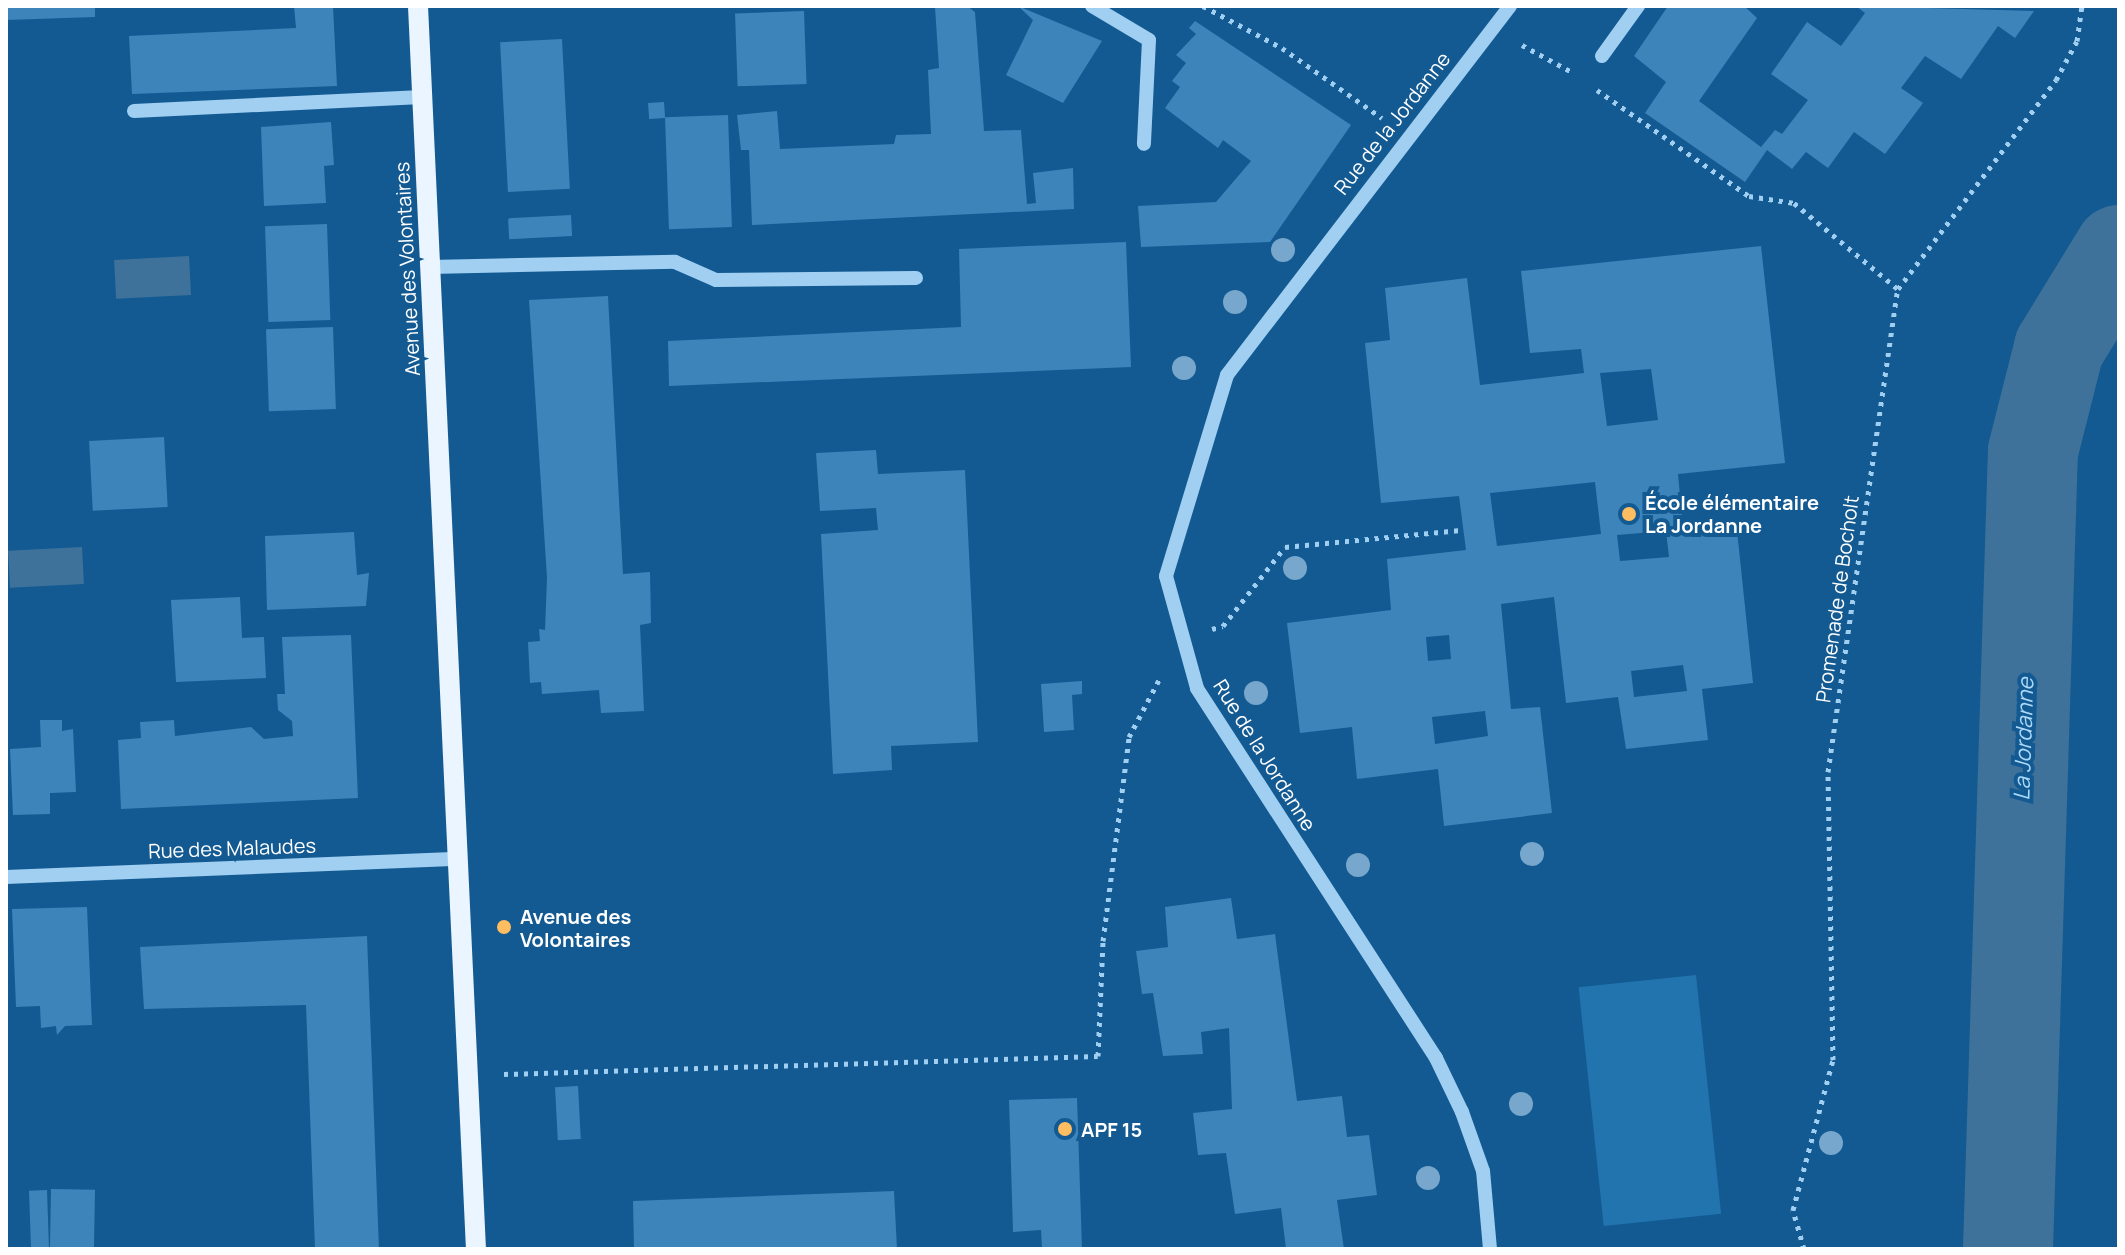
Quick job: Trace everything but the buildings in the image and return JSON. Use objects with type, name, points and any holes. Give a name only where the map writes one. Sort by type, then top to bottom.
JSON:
[{"type":"main road","name":"Avenue des Volontaires","points":[[418,6],[476,1249]]},
{"type":"street","points":[[1092,6],[1149,40],[1144,144]]},
{"type":"street","name":"Rue de la Jordanne","points":[[1490,1249],[1483,1171],[1442,1072],[1197,688],[1166,576],[1227,375],[1406,134],[1510,6]]},
{"type":"street","points":[[1602,56],[1638,6]]},
{"type":"street","points":[[134,111],[422,97]]},
{"type":"street","points":[[430,267],[675,262],[716,280],[916,278]]},
{"type":"street","name":"Rue des Malaudes","points":[[6,877],[459,859]]},
{"type":"path","points":[[1203,6],[1282,48],[1406,134]]},
{"type":"path","name":"Promenade de Bocholt","points":[[1804,1249],[1793,1210],[1833,1060],[1828,772],[1898,289],[2056,80],[2077,41],[2082,6]]},
{"type":"path","points":[[1486,34],[1540,50],[1579,77]]},
{"type":"path","points":[[1592,87],[1749,196],[1794,203],[1898,289]]},
{"type":"path","points":[[468,1075],[1098,1056],[1103,941],[1129,737],[1183,636],[1223,626],[1285,547],[1463,530]]},
{"type":"shaded area","points":[[189,256],[191,295],[116,299],[114,260]]},
{"type":"shaded area","points":[[82,547],[84,584],[10,588],[8,551]]},
{"type":"shaded area","points":[[1696,975],[1721,1214],[1604,1226],[1579,987]]},
{"type":"waterway","name":"La Jordanne","points":[[2008,1249],[2033,451],[2059,348],[2119,250]]},
{"type":"place","name":"École élémentaire La Jordanne","points":[[1629,514]]},
{"type":"place","name":"Avenue des Volontaires","points":[[504,927]]},
{"type":"place","name":"APF 15","points":[[1065,1129]]}]
